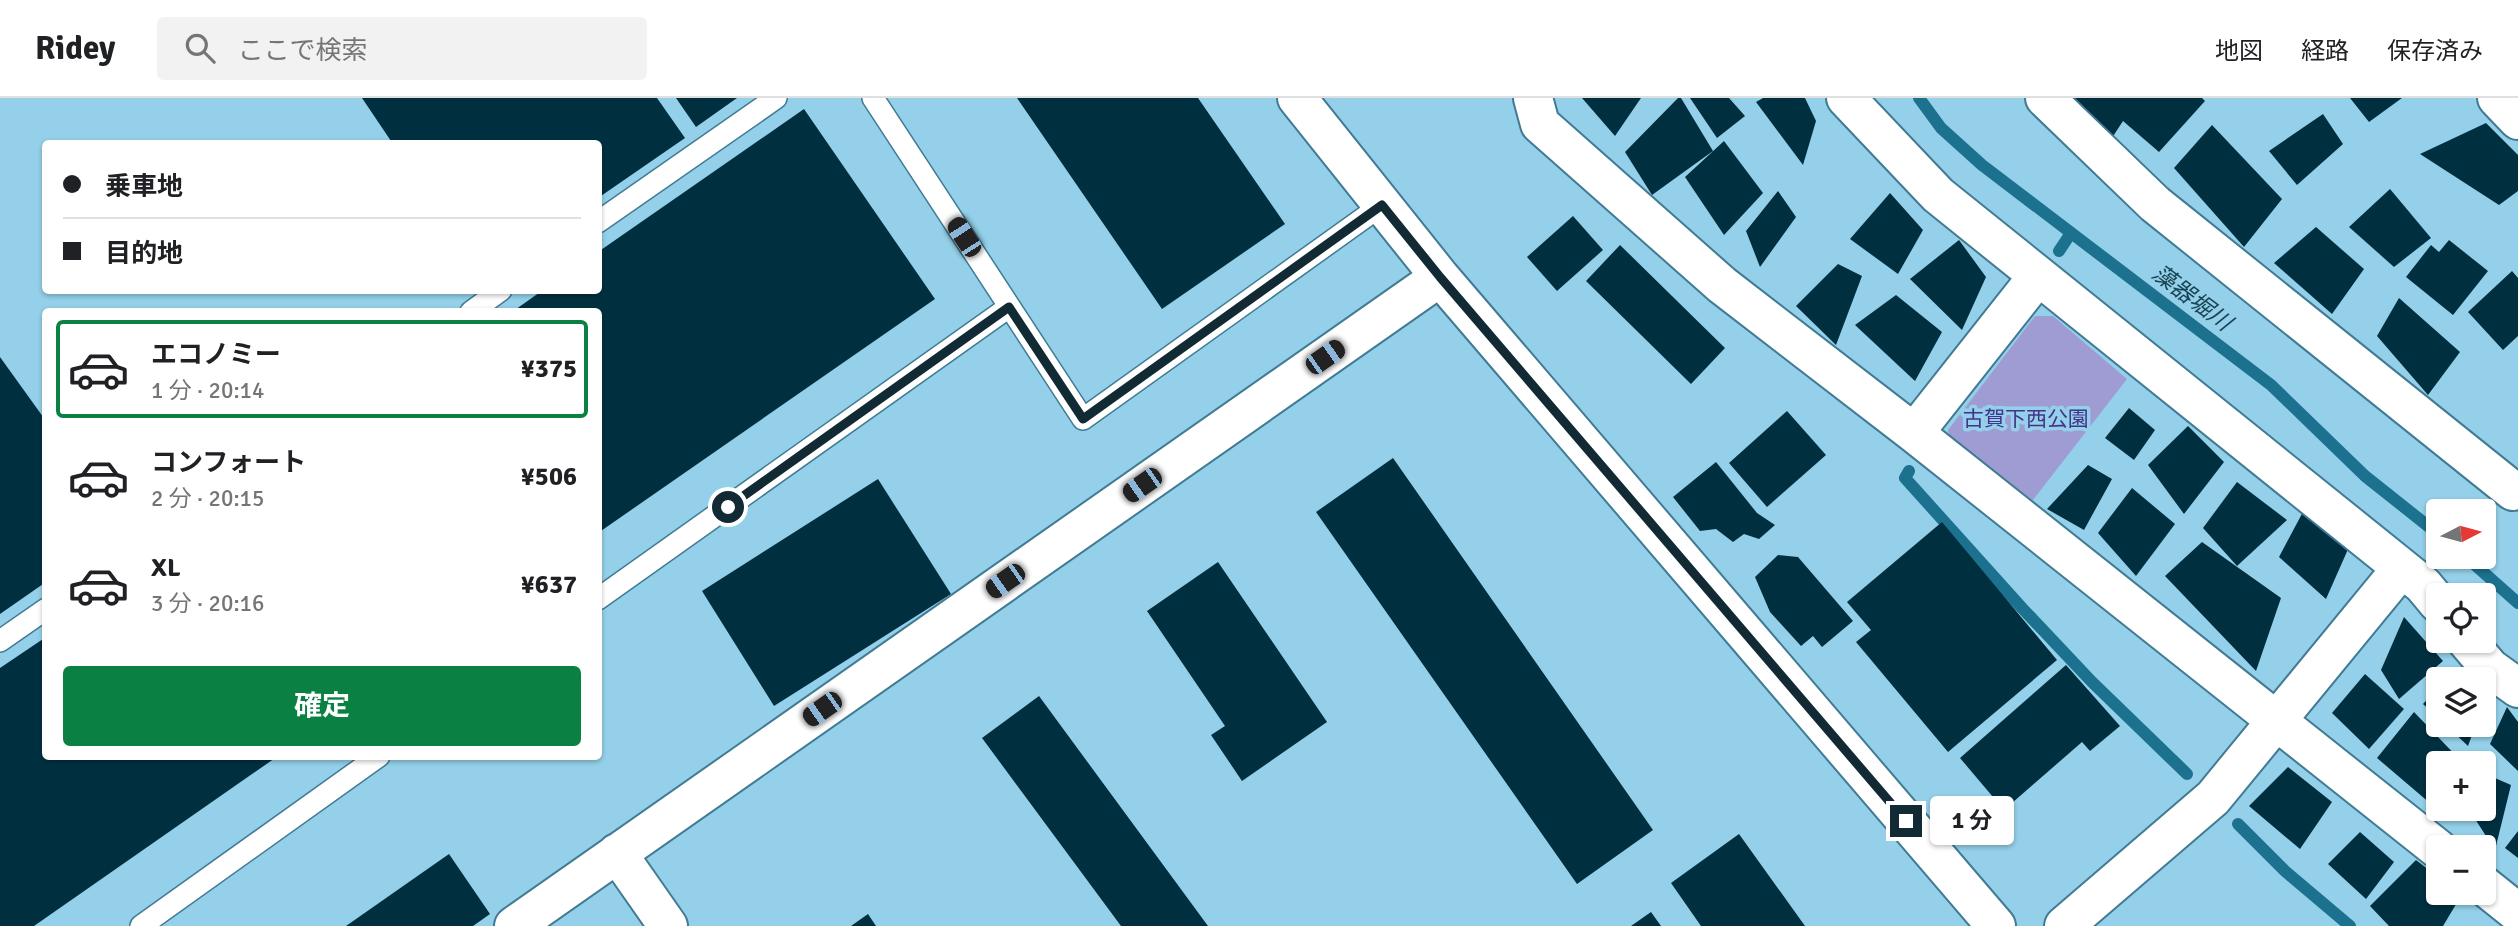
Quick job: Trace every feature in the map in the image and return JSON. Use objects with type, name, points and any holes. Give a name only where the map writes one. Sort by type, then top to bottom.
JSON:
[{"type":"street","points":[[1297,98],[1440,277],[1996,926]]},
{"type":"street","points":[[1533,98],[1540,124],[1702,267],[2426,840]]},
{"type":"street","points":[[1846,98],[1938,195],[2426,589]]},
{"type":"street","points":[[2045,98],[2155,204],[2513,491]]},
{"type":"street","points":[[2497,98],[2518,120]]},
{"type":"street","points":[[1914,433],[2038,276]]},
{"type":"street","points":[[514,926],[1440,277]]},
{"type":"street","points":[[2064,926],[2213,798],[2401,569]]},
{"type":"street","points":[[2477,653],[2490,668],[2518,688]]},
{"type":"street","points":[[617,853],[668,926]]},
{"type":"street","points":[[2496,895],[2518,913]]},
{"type":"lane","points":[[602,219],[776,98]]},
{"type":"lane","points":[[873,98],[1083,419],[1382,205]]},
{"type":"lane","points":[[476,308],[496,294]]},
{"type":"lane","points":[[602,597],[1009,307]]},
{"type":"lane","points":[[0,641],[42,612]]},
{"type":"lane","points":[[141,926],[373,760]]},
{"type":"green space","name":"古賀下西公園","points":[[2035,316],[2053,316],[2127,379],[2029,505],[1951,445],[1948,430]]},
{"type":"building","points":[[362,98],[657,98],[685,138],[602,195],[602,140],[390,140]]},
{"type":"building","points":[[676,98],[737,98],[696,127]]},
{"type":"building","points":[[1017,98],[1198,98],[1285,224],[1162,309]]},
{"type":"building","points":[[1582,98],[1641,98],[1615,136]]},
{"type":"building","points":[[1681,98],[1713,151],[1652,195],[1625,152]]},
{"type":"building","points":[[1690,98],[1729,98],[1745,116],[1717,138]]},
{"type":"building","points":[[1763,98],[1805,98],[1816,121],[1803,165],[1756,102]]},
{"type":"building","points":[[2061,98],[2202,98],[2205,101],[2159,152],[2123,121],[2106,147]]},
{"type":"building","points":[[2350,98],[2402,98],[2369,122]]},
{"type":"building","points":[[804,109],[935,299],[602,530],[602,308],[518,308],[537,294],[602,294],[602,249]]},
{"type":"building","points":[[2323,114],[2343,144],[2297,185],[2269,151]]},
{"type":"building","points":[[2486,123],[2518,155],[2518,191],[2499,205],[2420,154]]},
{"type":"building","points":[[2212,125],[2282,199],[2244,247],[2174,168]]},
{"type":"building","points":[[1724,141],[1763,193],[1724,235],[1685,177]]},
{"type":"building","points":[[2390,189],[2431,238],[2394,267],[2349,227]]},
{"type":"building","points":[[1778,191],[1796,217],[1760,267],[1746,231]]},
{"type":"building","points":[[1890,193],[1923,230],[1898,274],[1850,239]]},
{"type":"building","points":[[1573,216],[1603,250],[1557,291],[1527,257]]},
{"type":"building","points":[[2316,227],[2364,269],[2332,314],[2274,263]]},
{"type":"building","points":[[1959,240],[1986,277],[1962,330],[1910,279]]},
{"type":"building","points":[[2449,240],[2488,271],[2453,315],[2406,277],[2431,245],[2439,252]]},
{"type":"building","points":[[1620,245],[1725,348],[1691,384],[1586,281]]},
{"type":"building","points":[[1838,264],[1862,276],[1836,345],[1796,306]]},
{"type":"building","points":[[2512,271],[2518,278],[2518,336],[2503,350],[2468,312]]},
{"type":"building","points":[[1896,295],[1942,332],[1915,381],[1855,325]]},
{"type":"building","points":[[2399,298],[2460,352],[2428,395],[2377,336]]},
{"type":"building","points":[[0,357],[42,415],[42,585],[0,614]]},
{"type":"building","points":[[2129,408],[2155,430],[2134,460],[2105,438]]},
{"type":"building","points":[[1787,411],[1826,455],[1767,507],[1729,463]]},
{"type":"building","points":[[2188,426],[2224,462],[2184,514],[2148,465]]},
{"type":"building","points":[[1393,458],[1653,830],[1577,884],[1316,512]]},
{"type":"building","points":[[1716,462],[1757,513],[1775,525],[1759,539],[1744,534],[1733,542],[1716,529],[1700,531],[1673,497]]},
{"type":"building","points":[[2088,465],[2112,479],[2084,530],[2047,509]]},
{"type":"building","points":[[878,479],[951,594],[774,706],[702,591]]},
{"type":"building","points":[[2237,482],[2287,520],[2237,566],[2203,528]]},
{"type":"building","points":[[2132,488],[2175,524],[2136,576],[2098,533]]},
{"type":"building","points":[[2304,510],[2349,547],[2326,599],[2279,557]]},
{"type":"building","points":[[1942,522],[2057,660],[1948,752],[1856,642],[1871,630],[1847,602]]},
{"type":"building","points":[[2202,542],[2281,598],[2256,671],[2165,576]]},
{"type":"building","points":[[1778,555],[1798,557],[1853,621],[1822,647],[1813,636],[1801,646],[1770,612],[1755,577]]},
{"type":"building","points":[[1218,562],[1327,722],[1242,781],[1211,735],[1225,726],[1147,611]]},
{"type":"building","points":[[2404,617],[2426,642],[2426,653],[2436,653],[2443,661],[2436,667],[2426,667],[2426,676],[2399,699],[2381,670]]},
{"type":"building","points":[[42,640],[42,760],[272,760],[34,926],[0,926],[0,668]]},
{"type":"building","points":[[2066,665],[2120,726],[2090,751],[2082,742],[2004,810],[1960,758]]},
{"type":"building","points":[[2365,674],[2404,709],[2369,749],[2332,713]]},
{"type":"building","points":[[1039,696],[1208,926],[1121,926],[982,738]]},
{"type":"building","points":[[2507,707],[2518,722],[2518,771],[2490,744],[2493,737],[2496,737]]},
{"type":"building","points":[[2414,712],[2426,724],[2426,737],[2438,737],[2451,751],[2426,751],[2426,800],[2377,758]]},
{"type":"building","points":[[2459,737],[2471,737],[2468,746]]},
{"type":"building","points":[[2288,767],[2332,802],[2300,849],[2249,806]]},
{"type":"building","points":[[2496,778],[2511,785],[2496,846],[2496,835],[2485,835],[2476,821],[2496,821]]},
{"type":"building","points":[[2518,831],[2518,858],[2505,848]]},
{"type":"building","points":[[2360,832],[2394,862],[2366,899],[2328,864]]},
{"type":"building","points":[[1739,834],[1805,926],[1701,926],[1671,883]]},
{"type":"building","points":[[449,854],[490,914],[473,926],[346,926]]},
{"type":"building","points":[[2416,860],[2426,868],[2426,905],[2456,905],[2443,926],[2389,926],[2370,906]]},
{"type":"building","points":[[1651,912],[1661,926],[1631,926]]},
{"type":"building","points":[[868,914],[876,926],[851,926]]},
{"type":"waterway","name":"藻器堀川","points":[[1919,98],[1941,128],[1982,165],[2271,385],[2365,476],[2426,524]]},
{"type":"waterway","points":[[2059,251],[2071,233]]},
{"type":"waterway","points":[[1909,471],[1905,478],[2022,608],[2092,682],[2187,774]]},
{"type":"waterway","name":"藻器堀川","points":[[2480,569],[2518,603]]},
{"type":"waterway","points":[[2238,824],[2285,871],[2350,926]]},
{"type":"route","points":[[728,507],[1009,307],[1083,419],[1382,205],[1440,277],[1906,821]]}]
